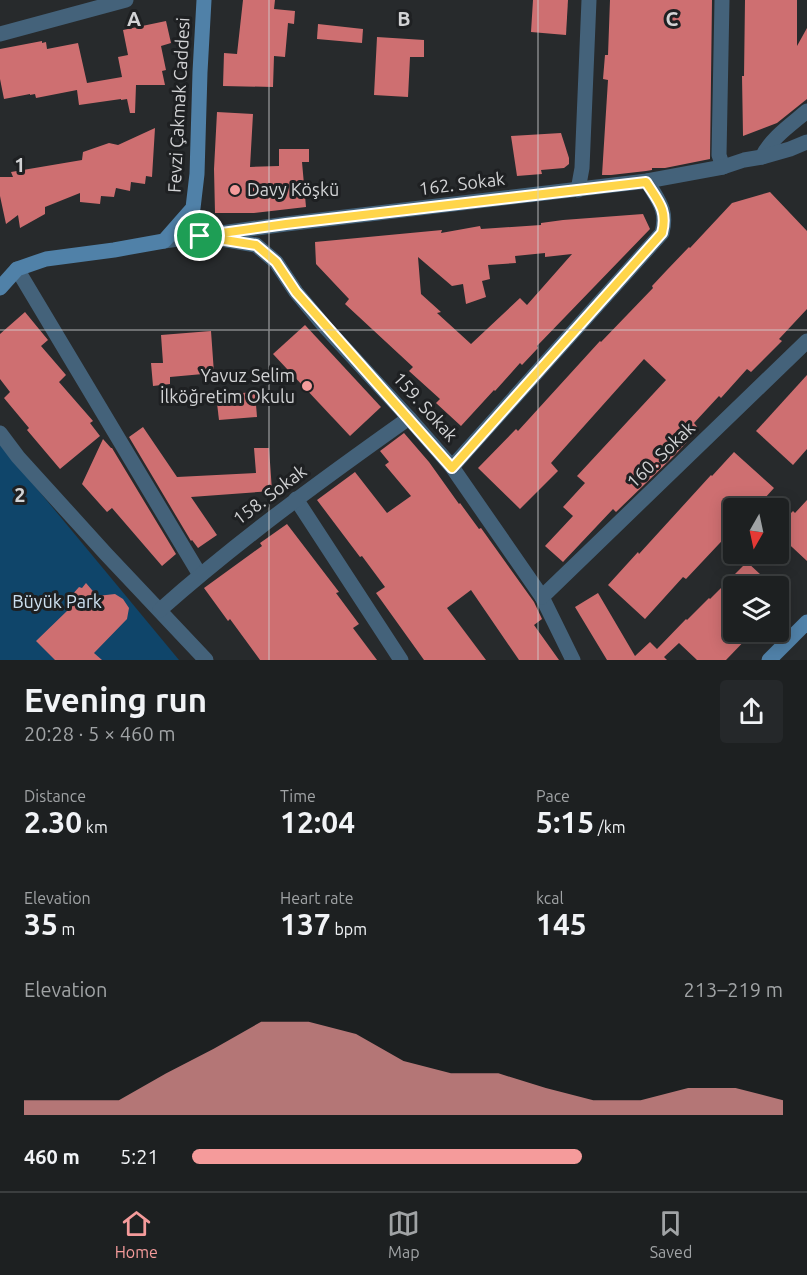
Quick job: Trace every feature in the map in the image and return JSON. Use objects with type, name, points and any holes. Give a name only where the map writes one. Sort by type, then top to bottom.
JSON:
[{"type":"main road","name":"Fevzi Çakmak Caddesi","points":[[164,241],[193,208],[197,174],[204,0]]},
{"type":"main road","points":[[0,288],[17,269],[46,259],[164,241]]},
{"type":"main road","points":[[769,660],[807,622]]},
{"type":"street","points":[[0,34],[126,0]]},
{"type":"street","points":[[579,189],[582,168],[589,0]]},
{"type":"street","points":[[722,0],[719,155],[723,167]]},
{"type":"street","points":[[762,157],[766,149],[785,129],[807,111]]},
{"type":"street","name":"162. Sokak","points":[[164,241],[286,224],[646,182],[723,167],[790,149],[807,142]]},
{"type":"street","points":[[452,468],[662,233],[665,221],[664,212],[646,182]]},
{"type":"street","name":"159. Sokak","points":[[200,236],[256,245],[276,262],[296,292],[326,328],[452,468],[542,597],[573,660]]},
{"type":"street","points":[[17,269],[200,575]]},
{"type":"street","name":"160. Sokak","points":[[542,597],[807,341]]},
{"type":"street","name":"158. Sokak","points":[[160,610],[200,575],[296,499],[409,418]]},
{"type":"street","points":[[0,433],[18,457],[106,555],[206,660]]},
{"type":"street","points":[[296,499],[401,660]]},
{"type":"green space","name":"Büyük Park","points":[[0,444],[179,660],[0,660]]},
{"type":"building","points":[[243,0],[275,0],[274,9],[295,11],[294,24],[288,23],[285,57],[274,56],[273,87],[223,86],[224,53],[237,54]]},
{"type":"building","points":[[533,0],[568,0],[566,35],[531,32]]},
{"type":"building","points":[[610,0],[712,0],[710,159],[665,168],[652,168],[646,171],[602,175],[608,80],[603,79],[605,55],[608,55]]},
{"type":"building","points":[[745,0],[797,0],[797,46],[807,28],[807,99],[777,123],[743,136],[742,76],[744,76]]},
{"type":"building","points":[[166,21],[171,43],[161,46],[166,70],[162,71],[165,85],[136,85],[135,113],[130,113],[127,99],[79,105],[77,90],[36,98],[35,94],[30,94],[4,99],[0,79],[0,49],[42,41],[42,43],[46,42],[47,49],[78,43],[87,83],[122,77],[118,57],[128,55],[123,30]]},
{"type":"building","points":[[318,24],[363,29],[362,43],[317,39]]},
{"type":"building","points":[[377,37],[424,40],[424,57],[410,57],[408,97],[374,95]]},
{"type":"building","points":[[217,112],[253,114],[250,167],[279,166],[279,149],[309,149],[309,162],[302,162],[306,207],[254,213],[215,213],[214,169]]},
{"type":"building","points":[[155,128],[152,177],[146,176],[145,184],[131,182],[130,191],[116,188],[114,197],[101,196],[100,204],[80,202],[80,193],[45,207],[45,214],[20,228],[18,215],[6,224],[0,196],[0,177],[13,177],[11,172],[82,160],[83,152],[109,143],[118,145]]},
{"type":"building","points":[[561,133],[569,164],[564,168],[541,170],[542,174],[517,176],[511,136]]},
{"type":"building","points":[[770,192],[807,231],[807,309],[779,339],[782,341],[751,372],[747,369],[694,423],[699,429],[674,456],[616,512],[613,509],[563,562],[545,546],[573,516],[563,507],[585,483],[577,476],[666,380],[644,359],[551,463],[558,471],[520,509],[478,468],[516,429],[518,431],[600,341],[732,203]]},
{"type":"building","points":[[643,214],[650,229],[461,426],[436,403],[440,399],[409,371],[413,367],[345,304],[349,299],[316,264],[315,242],[442,230],[441,233],[480,226],[481,229],[541,225],[541,223]],"holes":[[[545,253],[545,257],[572,254],[527,305],[520,298],[471,344],[437,313],[441,312],[421,294],[418,257],[452,286],[463,284],[466,304],[486,297],[482,281],[490,279],[488,265],[516,263],[515,256]]]},
{"type":"building","points":[[25,312],[48,340],[41,346],[66,375],[59,382],[93,421],[90,423],[100,436],[60,469],[4,398],[10,392],[0,379],[0,334]]},
{"type":"building","points":[[305,325],[381,407],[350,436],[273,354]]},
{"type":"building","points":[[211,331],[214,373],[170,377],[170,384],[153,386],[151,363],[163,363],[161,335]]},
{"type":"building","points":[[807,375],[807,449],[793,465],[756,431]]},
{"type":"building","points":[[255,392],[257,417],[219,420],[216,395]]},
{"type":"building","points":[[143,427],[177,477],[256,473],[254,448],[269,448],[272,491],[191,497],[217,535],[198,548],[191,541],[129,437]]},
{"type":"building","points":[[404,433],[429,462],[479,529],[481,528],[534,602],[542,619],[534,625],[559,660],[519,660],[471,590],[447,608],[486,660],[424,660],[376,593],[385,587],[317,500],[355,472],[387,513],[411,496],[385,465],[389,462],[380,451]]},
{"type":"building","points":[[103,439],[112,448],[176,554],[162,566],[112,508],[107,512],[82,484]]},
{"type":"building","points":[[734,452],[774,488],[765,498],[723,498],[723,540],[686,579],[683,577],[645,619],[608,585]]},
{"type":"building","points":[[807,500],[807,561],[789,544],[789,515],[793,511],[795,513]]},
{"type":"building","points":[[287,524],[339,592],[336,593],[359,624],[353,628],[377,660],[260,660],[204,588],[262,546],[260,543]]},
{"type":"building","points":[[745,564],[749,564],[762,576],[733,576]]},
{"type":"building","points":[[86,583],[97,596],[115,594],[123,599],[129,608],[127,619],[94,653],[102,660],[55,660],[36,641],[67,611],[66,608],[77,603],[71,596]]},
{"type":"building","points":[[723,586],[723,642],[743,642],[726,660],[697,660],[679,643],[664,657],[667,660],[607,660],[575,607],[598,593],[635,656],[650,642],[657,649],[686,619]]},
{"type":"place","name":"Davy Köşkü","points":[[235,190]]},
{"type":"place","name":"Yavuz Selim İlköğretim Okulu","points":[[307,386]]},
{"type":"route","points":[[646,182],[664,212],[665,221],[662,233],[452,468],[326,328],[296,292],[276,262],[256,245],[200,236],[646,182]]}]
